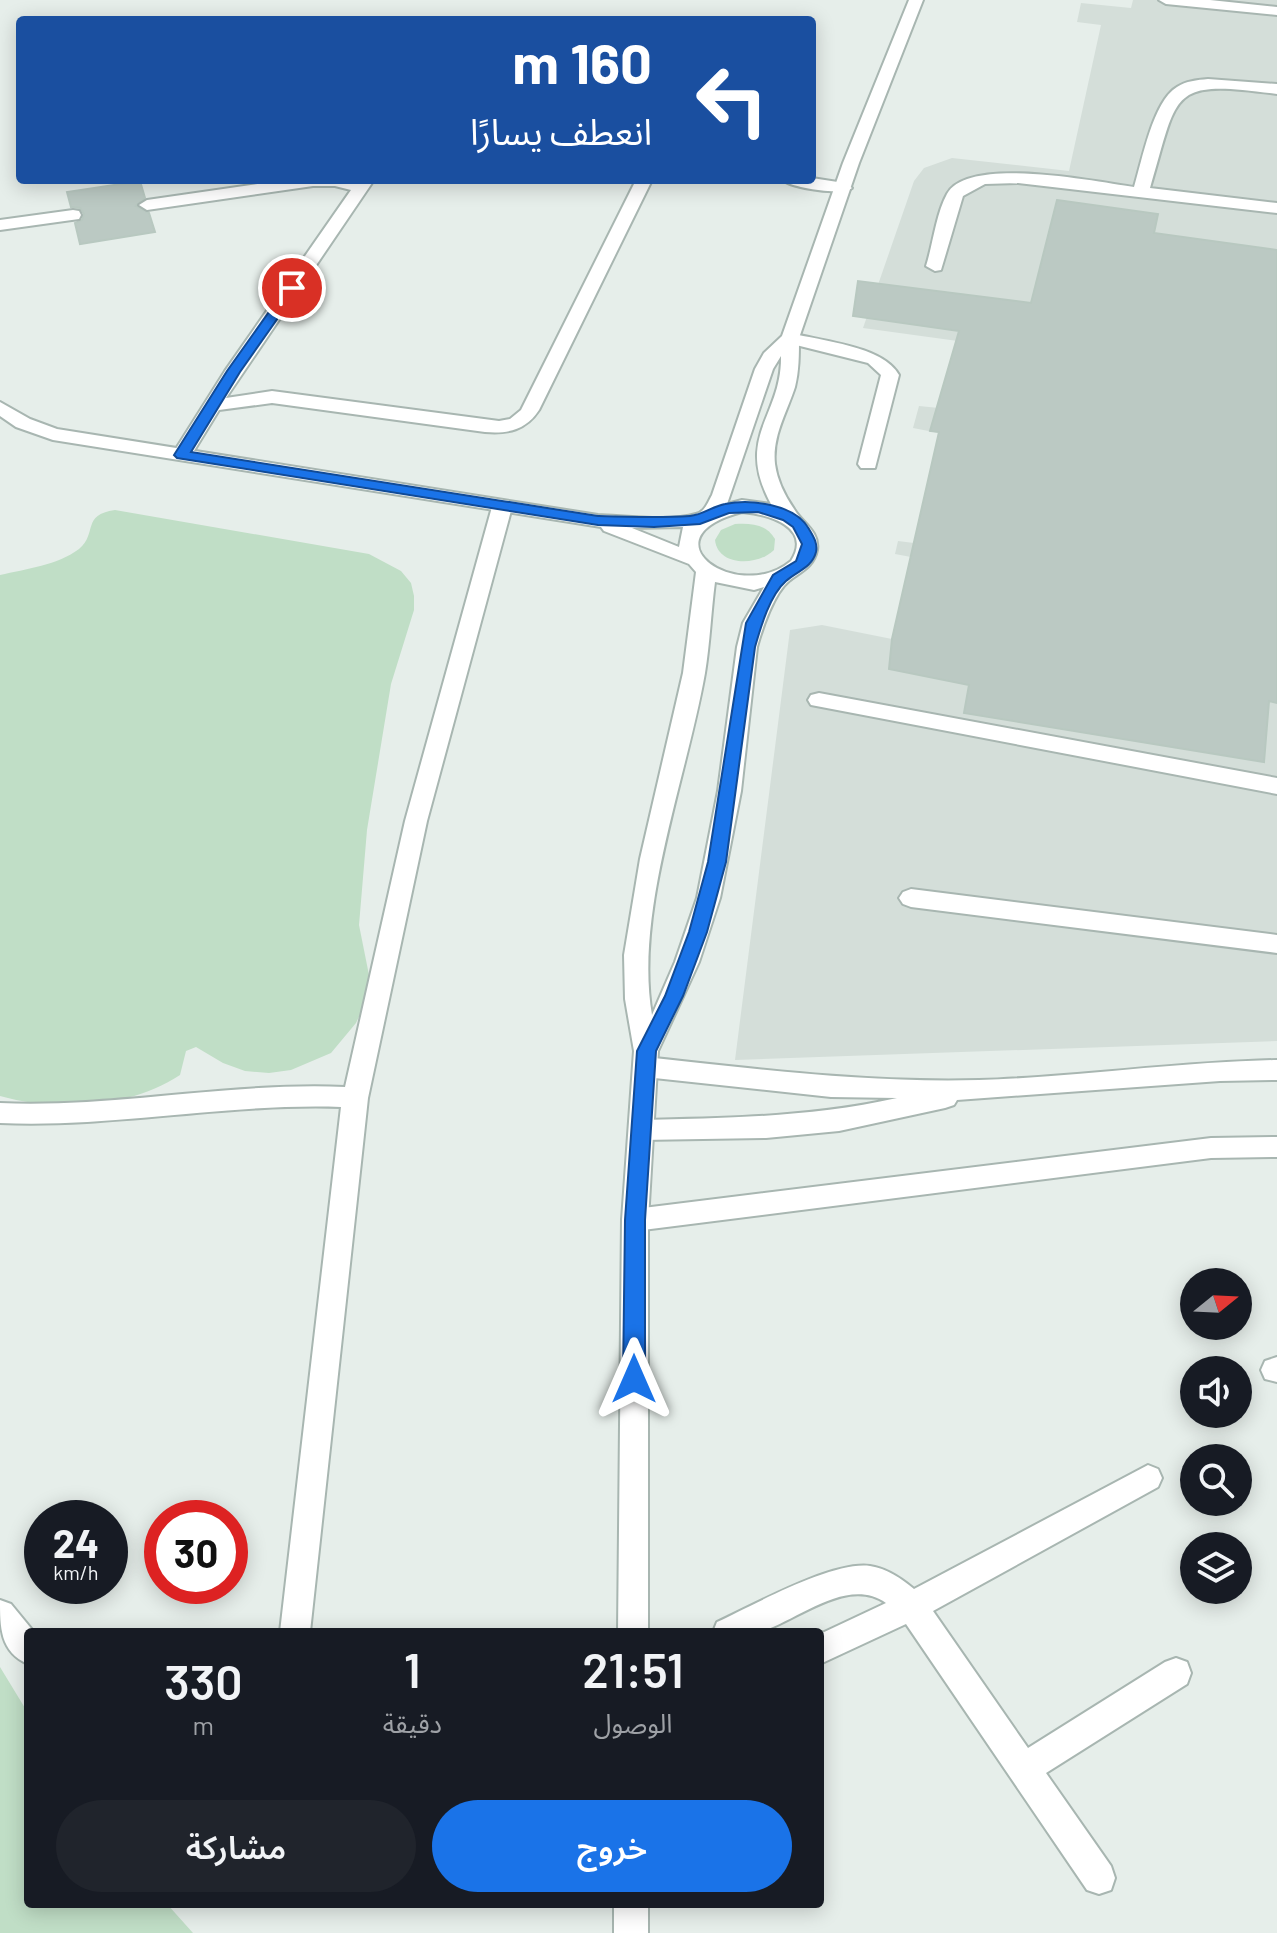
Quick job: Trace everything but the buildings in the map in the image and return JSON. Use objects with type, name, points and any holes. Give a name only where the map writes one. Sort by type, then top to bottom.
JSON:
[{"type":"street","points":[[633,1628],[635,1220],[646,1059],[637,999],[636,955],[642,906],[694,673],[699,566],[687,538],[722,495],[764,369],[790,338],[916,0]]},
{"type":"street","points":[[1166,0],[1258,4],[1277,11]]},
{"type":"street","points":[[1141,192],[1170,103],[1181,91],[1215,83],[1277,89]]},
{"type":"street","points":[[935,266],[951,201],[962,187],[974,182],[1018,178],[1277,208]]},
{"type":"street","points":[[199,184],[147,204],[236,206],[254,198],[265,188],[299,184]]},
{"type":"street","points":[[182,455],[234,371],[363,184]]},
{"type":"street","points":[[211,406],[272,397],[485,426],[515,424],[525,418],[530,410],[642,184]]},
{"type":"street","points":[[816,184],[844,188]]},
{"type":"street","points":[[0,209],[73,215],[43,232],[18,223],[0,225]]},
{"type":"street","points":[[790,338],[874,359],[885,366],[890,375],[868,464]]},
{"type":"street","points":[[598,521],[733,582],[779,579],[792,572],[808,555],[806,534],[788,517],[768,481],[764,463],[764,446],[791,359],[790,338]]},
{"type":"street","points":[[234,371],[272,397]]},
{"type":"street","points":[[0,408],[23,423],[53,434],[598,521],[654,523],[706,516],[742,506],[774,511],[788,517]]},
{"type":"street","points":[[295,1628],[355,1098],[416,821],[502,507]]},
{"type":"street","points":[[646,1059],[698,932],[717,862],[747,647],[759,612],[779,579]]},
{"type":"street","points":[[819,700],[1277,786]]},
{"type":"street","points":[[911,898],[1277,944]]},
{"type":"street","points":[[646,1059],[831,1087],[979,1090],[1220,1071],[1277,1070]]},
{"type":"street","points":[[642,1130],[766,1128],[839,1121],[979,1090]]},
{"type":"street","points":[[0,1113],[50,1117],[245,1097],[355,1098]]},
{"type":"street","points":[[635,1220],[1211,1148],[1277,1147]]},
{"type":"street","points":[[824,1647],[912,1606],[1148,1478]]},
{"type":"street","points":[[737,1628],[847,1580],[870,1580],[893,1589],[912,1606],[1099,1878]]},
{"type":"street","points":[[0,1614],[24,1644]]},
{"type":"street","points":[[1025,1768],[1176,1673]]},
{"type":"street","points":[[631,1908],[631,1933]]},
{"type":"shaded area","points":[[1133,0],[1277,0],[1277,1041],[735,1060],[790,630],[822,625],[892,639],[911,557],[895,554],[898,541],[914,543],[939,433],[913,428],[919,406],[949,409],[965,342],[863,328],[914,181],[924,168],[952,158],[1069,171],[1101,25],[1077,22],[1081,3],[1131,8]]},
{"type":"green space","points":[[115,510],[369,554],[401,571],[411,583],[414,610],[391,684],[367,830],[359,925],[370,980],[366,1002],[356,1023],[331,1053],[291,1070],[269,1073],[245,1071],[223,1063],[196,1047],[186,1051],[180,1075],[139,1094],[93,1104],[22,1101],[0,1096],[0,575],[41,566],[71,554],[85,543],[98,516]]},
{"type":"green space","points":[[735,524],[763,527],[775,539],[774,550],[749,561],[723,555],[715,540],[721,530]]},
{"type":"green space","points":[[0,1667],[24,1706],[24,1908],[171,1908],[193,1933],[0,1933]]},
{"type":"route","points":[[292,288],[234,371],[182,455],[598,521],[654,523],[700,520],[726,508],[759,507],[788,517],[806,534],[808,555],[792,572],[779,579],[753,623],[717,862],[698,932],[674,996],[646,1051],[635,1220],[634,1379]]}]
